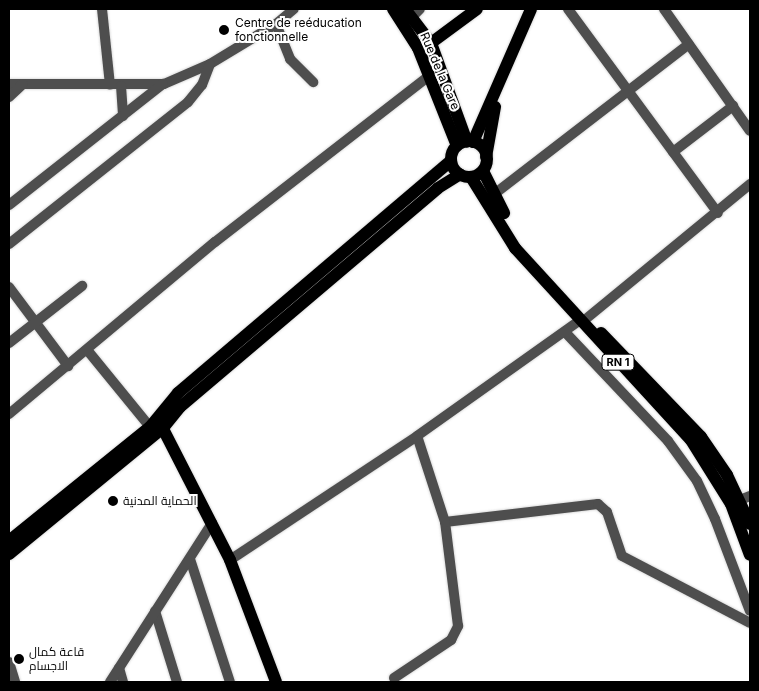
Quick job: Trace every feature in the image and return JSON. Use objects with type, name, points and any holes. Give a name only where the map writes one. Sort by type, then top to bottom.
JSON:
[{"type":"main road","name":"Rue de la Gare","points":[[393,9],[418,48],[466,143]]},
{"type":"main road","points":[[431,43],[477,9]]},
{"type":"main road","points":[[157,424],[178,393],[451,160],[466,143],[497,89],[530,9]]},
{"type":"main road","name":"Rue de la Gare","points":[[412,11],[431,43],[466,143]]},
{"type":"main road","points":[[9,541],[35,524],[180,407],[438,188],[482,171],[497,89]]},
{"type":"main road","points":[[466,143],[482,147],[486,157]]},
{"type":"main road","points":[[451,160],[465,176]]},
{"type":"main road","name":"RN 1","points":[[482,171],[493,195],[517,236],[544,274],[668,414],[708,464],[731,504],[750,555]]},
{"type":"main road","name":"RN 1","points":[[465,176],[515,248],[701,437],[745,498],[750,524]]},
{"type":"main road","points":[[157,424],[230,560],[276,682]]},
{"type":"main road","points":[[9,554],[35,524]]},
{"type":"street","points":[[102,9],[110,86]]},
{"type":"street","points":[[9,205],[164,84],[210,64],[276,24],[294,9]]},
{"type":"street","points":[[568,9],[718,213]]},
{"type":"street","points":[[664,9],[750,131]]},
{"type":"street","points":[[276,24],[290,59],[313,82]]},
{"type":"street","points":[[493,195],[689,44]]},
{"type":"street","points":[[9,244],[188,102],[202,85],[210,64]]},
{"type":"street","points":[[9,414],[88,351],[215,242],[430,75]]},
{"type":"street","points":[[9,84],[121,86],[164,84]]},
{"type":"street","points":[[9,97],[23,84]]},
{"type":"street","points":[[121,86],[123,116]]},
{"type":"street","points":[[674,152],[733,106]]},
{"type":"street","points":[[230,560],[417,436],[583,319],[718,213],[750,184]]},
{"type":"street","points":[[9,343],[82,286]]},
{"type":"street","points":[[9,288],[68,366]]},
{"type":"street","points":[[565,332],[668,441],[697,481],[715,519],[750,611]]},
{"type":"street","points":[[88,351],[157,424]]},
{"type":"street","points":[[393,681],[456,634],[458,626],[445,522],[417,436]]},
{"type":"street","points":[[445,522],[598,504],[607,512],[622,556],[750,623]]},
{"type":"street","points":[[110,682],[212,524]]},
{"type":"street","points":[[190,559],[230,682]]},
{"type":"street","points":[[155,611],[176,682]]},
{"type":"street","points":[[9,662],[15,682]]},
{"type":"street","points":[[119,668],[123,682]]},
{"type":"place","name":"Centre de reéducation fonctionnelle","points":[[224,30]]},
{"type":"place","name":"الحماية المدنية","points":[[113,501]]},
{"type":"place","name":"قاعة كمال الاجسام","points":[[19,659]]}]
